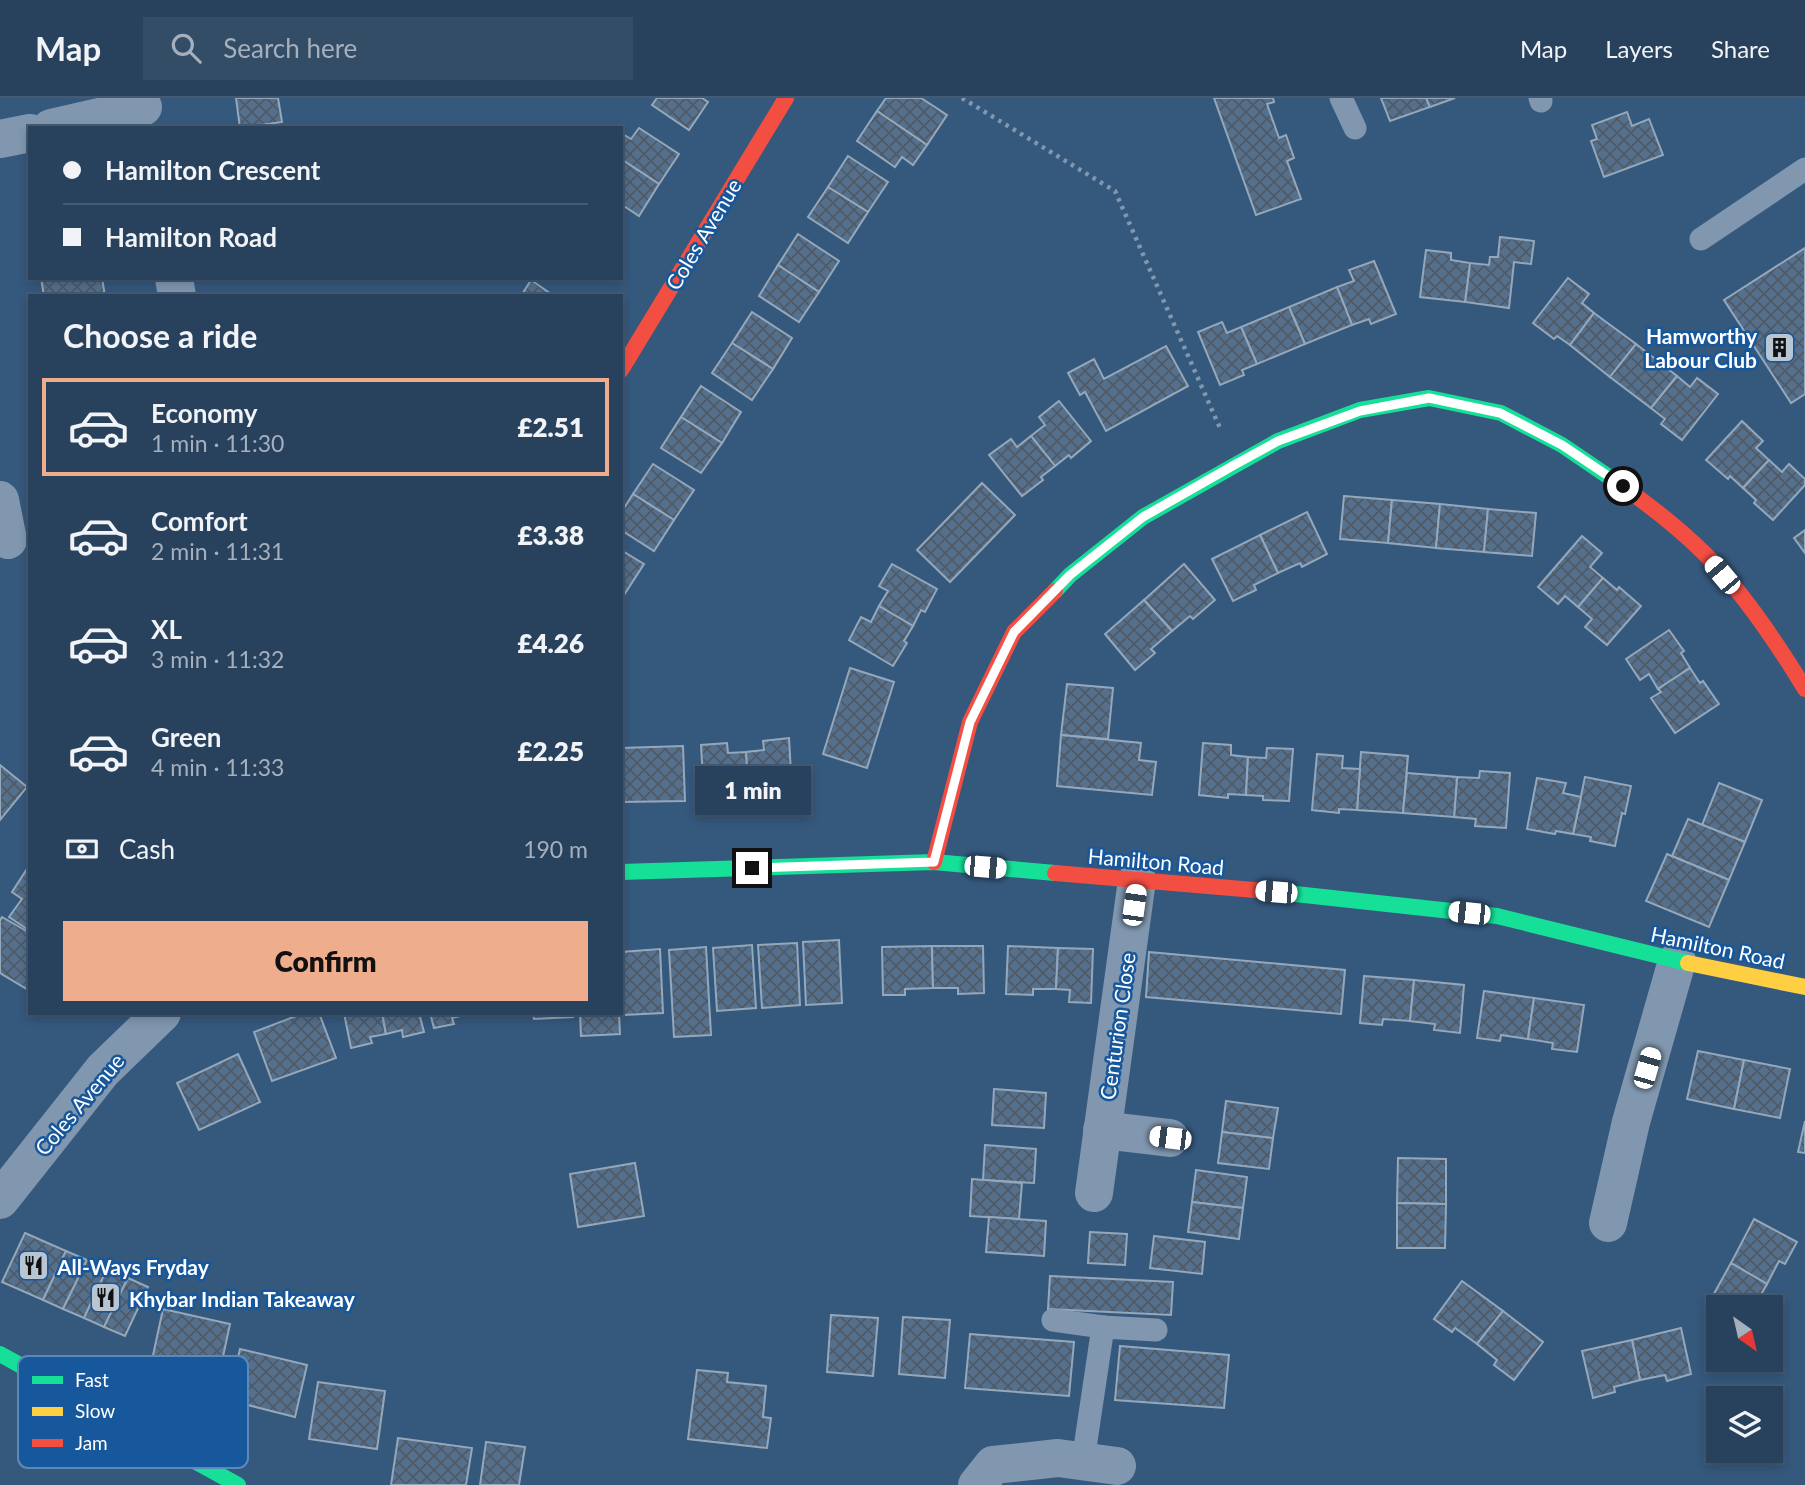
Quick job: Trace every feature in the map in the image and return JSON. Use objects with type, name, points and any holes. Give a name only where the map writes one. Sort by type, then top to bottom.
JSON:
[{"type":"street","name":"Coles Avenue","points":[[623,366],[786,98]]},
{"type":"street","points":[[62,126],[144,111]]},
{"type":"street","points":[[0,139],[28,133]]},
{"type":"street","points":[[934,862],[970,722],[1014,632],[1070,575],[1143,517],[1278,441],[1360,411],[1429,398],[1500,413],[1562,445],[1643,500],[1705,554],[1773,637],[1805,689]]},
{"type":"street","points":[[0,500],[8,540]]},
{"type":"street","name":"Hamilton Road","points":[[623,872],[934,862],[1331,897],[1497,916],[1677,961],[1805,987]]},
{"type":"street","name":"Centurion Close","points":[[1094,1193],[1138,880]]},
{"type":"street","points":[[1608,1223],[1632,1122],[1677,961]]},
{"type":"street","name":"Coles Avenue","points":[[0,1200],[103,1070],[160,1015]]},
{"type":"street","name":"Centurion Close","points":[[1102,1130],[1170,1138]]},
{"type":"street","points":[[0,1354],[18,1364]]},
{"type":"street","points":[[977,1485],[993,1465],[1058,1458],[1100,1464]]},
{"type":"street","points":[[207,1468],[238,1485]]},
{"type":"lane","points":[[1341,98],[1355,128]]},
{"type":"lane","points":[[1701,239],[1805,169]]},
{"type":"lane","points":[[1053,1320],[1103,1327],[1156,1330]]},
{"type":"lane","points":[[1100,1464],[1103,1327]]},
{"type":"path","points":[[962,98],[1115,191],[1236,464]]},
{"type":"building","points":[[236,98],[278,98],[282,122],[240,126]]},
{"type":"building","points":[[657,98],[702,98],[708,102],[689,130],[652,105]]},
{"type":"building","points":[[886,98],[921,98],[947,115],[927,145],[877,111]]},
{"type":"building","points":[[1214,98],[1273,98],[1274,102],[1267,104],[1279,138],[1286,135],[1294,158],[1287,161],[1301,199],[1256,215]]},
{"type":"building","points":[[1381,98],[1426,98],[1430,107],[1390,121]]},
{"type":"building","points":[[1426,98],[1455,98],[1430,107]]},
{"type":"building","points":[[877,111],[927,145],[913,165],[902,157],[895,167],[857,141]]},
{"type":"building","points":[[1627,112],[1632,126],[1649,119],[1663,155],[1604,177],[1591,141],[1597,139],[1592,125]]},
{"type":"building","points":[[639,128],[679,154],[659,184],[623,160],[623,134],[631,139]]},
{"type":"building","points":[[848,156],[888,182],[868,212],[828,187]]},
{"type":"building","points":[[623,160],[659,184],[639,216],[623,205]]},
{"type":"building","points":[[828,187],[868,212],[848,243],[808,217]]},
{"type":"building","points":[[798,234],[839,261],[819,292],[778,265]]},
{"type":"building","points":[[1500,237],[1534,241],[1531,264],[1514,262],[1509,308],[1465,302],[1470,263],[1489,265],[1490,257],[1498,257]]},
{"type":"building","name":"Hamworthy Labour Club","points":[[1805,248],[1805,394],[1791,403],[1724,300]]},
{"type":"building","points":[[1426,250],[1451,253],[1451,260],[1470,263],[1465,302],[1420,297]]},
{"type":"building","points":[[1374,261],[1396,314],[1371,324],[1369,319],[1352,325],[1337,287],[1354,281],[1349,270]]},
{"type":"building","points":[[778,265],[819,292],[799,322],[759,296]]},
{"type":"building","points":[[1568,278],[1589,294],[1582,303],[1594,313],[1570,345],[1557,336],[1554,339],[1533,323]]},
{"type":"building","points":[[41,280],[102,280],[105,294],[44,294]]},
{"type":"building","points":[[531,280],[551,294],[522,294]]},
{"type":"building","points":[[1337,287],[1352,325],[1305,344],[1289,307]]},
{"type":"building","points":[[1289,307],[1305,344],[1257,364],[1241,327]]},
{"type":"building","points":[[752,312],[792,338],[773,369],[732,343]]},
{"type":"building","points":[[1594,313],[1636,344],[1610,377],[1570,345]]},
{"type":"building","points":[[1222,322],[1227,333],[1241,327],[1257,364],[1242,370],[1244,375],[1220,385],[1198,332]]},
{"type":"building","points":[[732,343],[773,369],[752,400],[712,373]]},
{"type":"building","points":[[1636,344],[1677,376],[1651,408],[1610,377]]},
{"type":"building","points":[[1166,346],[1188,386],[1106,431],[1085,392],[1080,395],[1068,373],[1094,359],[1104,379]]},
{"type":"building","points":[[1677,376],[1690,387],[1697,378],[1718,394],[1682,440],[1661,424],[1665,419],[1651,408]]},
{"type":"building","points":[[701,386],[741,412],[722,443],[681,417]]},
{"type":"building","points":[[1059,401],[1091,441],[1071,458],[1069,455],[1055,466],[1031,436],[1045,425],[1039,417]]},
{"type":"building","points":[[681,417],[722,443],[701,473],[661,448]]},
{"type":"building","points":[[1742,421],[1763,441],[1756,448],[1769,460],[1743,488],[1706,460]]},
{"type":"building","points":[[1031,436],[1055,466],[1041,477],[1043,480],[1022,496],[989,455],[1011,439],[1017,447]]},
{"type":"building","points":[[1769,460],[1782,472],[1789,464],[1805,479],[1805,485],[1773,520],[1754,503],[1756,500],[1743,488]]},
{"type":"building","points":[[653,464],[694,490],[674,520],[633,494]]},
{"type":"building","points":[[982,483],[1015,515],[950,582],[917,550]]},
{"type":"building","points":[[633,494],[674,520],[654,551],[623,531],[623,510]]},
{"type":"building","points":[[1344,496],[1392,500],[1388,543],[1340,539]]},
{"type":"building","points":[[1392,500],[1440,504],[1436,548],[1388,543]]},
{"type":"building","points":[[1440,504],[1488,509],[1484,552],[1436,548]]},
{"type":"building","points":[[1488,509],[1536,513],[1532,556],[1484,552]]},
{"type":"building","points":[[1307,512],[1327,554],[1302,567],[1300,563],[1278,573],[1260,535]]},
{"type":"building","points":[[1805,530],[1805,553],[1794,538]]},
{"type":"building","points":[[1260,535],[1278,573],[1254,585],[1256,590],[1233,601],[1212,559]]},
{"type":"building","points":[[1582,536],[1602,553],[1590,567],[1603,578],[1578,607],[1565,596],[1558,604],[1538,587]]},
{"type":"building","points":[[623,551],[644,564],[623,594]]},
{"type":"building","points":[[892,564],[937,589],[925,612],[921,610],[913,626],[879,606],[888,591],[879,586]]},
{"type":"building","points":[[1184,564],[1215,600],[1193,619],[1190,616],[1172,631],[1144,600]]},
{"type":"building","points":[[1603,578],[1617,590],[1619,587],[1641,606],[1607,645],[1585,627],[1592,619],[1578,607]]},
{"type":"building","points":[[1144,600],[1172,631],[1151,649],[1155,653],[1135,670],[1105,634]]},
{"type":"building","points":[[879,606],[913,626],[904,641],[907,643],[893,666],[849,640],[861,617],[871,622]]},
{"type":"building","points":[[1669,630],[1684,651],[1681,653],[1690,668],[1658,689],[1649,674],[1640,680],[1626,659]]},
{"type":"building","points":[[850,668],[894,682],[867,768],[823,754]]},
{"type":"building","points":[[1690,668],[1719,704],[1675,733],[1651,698],[1661,692],[1658,689]]},
{"type":"building","points":[[1067,684],[1113,688],[1108,739],[1061,735]]},
{"type":"building","points":[[1061,735],[1141,743],[1139,760],[1156,762],[1152,795],[1057,786]]},
{"type":"building","points":[[789,738],[792,790],[767,793],[766,789],[748,790],[746,752],[764,750],[763,741]]},
{"type":"building","points":[[727,743],[728,753],[746,752],[748,790],[731,792],[731,795],[704,797],[701,745]]},
{"type":"building","points":[[1203,743],[1231,745],[1231,755],[1248,757],[1246,795],[1228,794],[1228,798],[1199,795]]},
{"type":"building","points":[[683,746],[685,801],[623,802],[623,748]]},
{"type":"building","points":[[1267,748],[1293,749],[1289,801],[1263,800],[1263,796],[1246,795],[1248,757],[1266,758]]},
{"type":"building","points":[[1361,752],[1408,756],[1403,813],[1357,810]]},
{"type":"building","points":[[1317,754],[1343,756],[1342,768],[1360,769],[1357,810],[1339,809],[1339,813],[1312,810]]},
{"type":"building","points":[[0,765],[27,787],[0,820]]},
{"type":"building","points":[[1480,771],[1510,773],[1506,828],[1475,826],[1476,819],[1454,817],[1457,777],[1479,778]]},
{"type":"building","points":[[1407,773],[1457,777],[1454,817],[1403,813]]},
{"type":"building","points":[[1585,777],[1631,786],[1615,846],[1573,834]]},
{"type":"building","points":[[1537,778],[1566,783],[1563,793],[1581,797],[1573,834],[1527,829]]},
{"type":"building","points":[[1719,783],[1762,800],[1745,842],[1702,825]]},
{"type":"building","points":[[1688,819],[1745,842],[1729,880],[1672,856]]},
{"type":"building","points":[[1667,854],[1729,880],[1709,927],[1646,901]]},
{"type":"building","points":[[28,870],[28,930],[9,917],[22,899],[12,892]]},
{"type":"building","points":[[2,917],[28,932],[28,990],[0,973]]},
{"type":"building","points":[[839,940],[842,1003],[806,1005],[803,942]]},
{"type":"building","points":[[797,943],[800,1005],[762,1008],[758,945]]},
{"type":"building","points":[[752,945],[756,1008],[717,1011],[713,948]]},
{"type":"building","points":[[932,946],[933,988],[905,989],[905,995],[883,995],[882,947]]},
{"type":"building","points":[[932,946],[983,946],[984,993],[958,994],[958,988],[933,988]]},
{"type":"building","points":[[1008,946],[1058,948],[1056,989],[1033,989],[1033,995],[1006,994]]},
{"type":"building","points":[[706,947],[711,1035],[674,1037],[669,950]]},
{"type":"building","points":[[1058,948],[1093,949],[1091,1003],[1069,1002],[1070,990],[1056,989]]},
{"type":"building","points":[[660,949],[663,1013],[624,1015],[623,952]]},
{"type":"building","points":[[1149,952],[1345,970],[1341,1014],[1146,997]]},
{"type":"building","points":[[1364,976],[1414,980],[1410,1021],[1383,1019],[1382,1025],[1360,1023]]},
{"type":"building","points":[[1414,980],[1464,985],[1460,1033],[1434,1030],[1435,1024],[1410,1021]]},
{"type":"building","points":[[1484,991],[1534,998],[1528,1039],[1501,1035],[1500,1041],[1477,1038]]},
{"type":"building","points":[[1534,998],[1584,1005],[1577,1052],[1552,1049],[1553,1043],[1528,1039]]},
{"type":"building","points":[[299,1015],[320,1015],[336,1058],[272,1081],[254,1032]]},
{"type":"building","points":[[344,1015],[382,1015],[386,1034],[370,1037],[372,1043],[351,1048]]},
{"type":"building","points":[[382,1015],[420,1015],[424,1032],[403,1037],[402,1030],[386,1034]]},
{"type":"building","points":[[431,1015],[465,1015],[452,1018],[454,1024],[434,1028]]},
{"type":"building","points":[[533,1015],[573,1017],[534,1019]]},
{"type":"building","points":[[580,1015],[619,1015],[620,1034],[581,1036]]},
{"type":"building","points":[[1698,1051],[1744,1060],[1734,1109],[1687,1099]]},
{"type":"building","points":[[238,1054],[260,1102],[199,1130],[177,1083]]},
{"type":"building","points":[[1744,1060],[1790,1069],[1780,1118],[1734,1109]]},
{"type":"building","points":[[994,1089],[1046,1093],[1044,1128],[992,1125]]},
{"type":"building","points":[[1226,1101],[1278,1108],[1273,1138],[1222,1132]]},
{"type":"building","points":[[1805,1121],[1805,1153],[1798,1152]]},
{"type":"building","points":[[1222,1132],[1273,1138],[1269,1169],[1218,1163]]},
{"type":"building","points":[[985,1145],[1036,1149],[1034,1183],[983,1180]]},
{"type":"building","points":[[1398,1158],[1446,1159],[1446,1204],[1397,1203]]},
{"type":"building","points":[[635,1163],[644,1216],[578,1227],[570,1174]]},
{"type":"building","points":[[1196,1170],[1247,1177],[1243,1208],[1192,1202]]},
{"type":"building","points":[[972,1179],[1022,1183],[1019,1219],[970,1216]]},
{"type":"building","points":[[1192,1202],[1243,1208],[1239,1239],[1188,1232]]},
{"type":"building","points":[[1397,1203],[1446,1204],[1445,1248],[1397,1248]]},
{"type":"building","points":[[989,1217],[1046,1221],[1044,1256],[986,1252]]},
{"type":"building","points":[[1754,1219],[1797,1242],[1785,1264],[1779,1261],[1767,1284],[1731,1263]]},
{"type":"building","points":[[1090,1232],[1127,1234],[1125,1265],[1088,1263]]},
{"type":"building","name":"All-Ways Fryday","points":[[25,1233],[66,1251],[43,1300],[2,1282]]},
{"type":"building","points":[[1154,1236],[1205,1242],[1202,1274],[1150,1268]]},
{"type":"building","points":[[66,1251],[87,1260],[63,1309],[43,1300]]},
{"type":"building","points":[[87,1260],[107,1269],[84,1318],[63,1309]]},
{"type":"building","points":[[1731,1263],[1767,1284],[1761,1295],[1713,1295]]},
{"type":"building","name":"Khybar Indian Takeaway","points":[[107,1269],[128,1278],[104,1327],[84,1318]]},
{"type":"building","points":[[1050,1276],[1173,1282],[1171,1315],[1048,1309]]},
{"type":"building","points":[[128,1278],[148,1287],[125,1336],[104,1327]]},
{"type":"building","points":[[1462,1281],[1503,1311],[1477,1344],[1455,1328],[1452,1332],[1434,1319]]},
{"type":"building","points":[[163,1309],[230,1324],[223,1356],[153,1356]]},
{"type":"building","points":[[1503,1311],[1543,1342],[1514,1380],[1494,1365],[1497,1360],[1477,1344]]},
{"type":"building","points":[[831,1315],[878,1318],[873,1376],[827,1372]]},
{"type":"building","points":[[903,1317],[950,1320],[945,1378],[899,1374]]},
{"type":"building","points":[[1681,1328],[1691,1374],[1667,1381],[1665,1375],[1640,1380],[1632,1340]]},
{"type":"building","points":[[970,1334],[1074,1342],[1069,1396],[965,1388]]},
{"type":"building","points":[[1632,1340],[1640,1380],[1614,1387],[1615,1392],[1593,1398],[1582,1351]]},
{"type":"building","points":[[1120,1346],[1229,1355],[1224,1408],[1115,1400]]},
{"type":"building","points":[[240,1349],[307,1365],[295,1417],[248,1405],[248,1356],[238,1356]]},
{"type":"building","points":[[697,1370],[728,1373],[727,1382],[766,1386],[763,1417],[771,1418],[767,1448],[688,1439]]},
{"type":"building","points":[[318,1382],[385,1391],[377,1449],[309,1439]]},
{"type":"building","points":[[398,1438],[472,1448],[466,1485],[391,1485]]},
{"type":"building","points":[[486,1442],[525,1447],[519,1485],[480,1485]]},
{"type":"traffic: fast","points":[[1055,591],[1070,575],[1143,517],[1278,441],[1360,410],[1429,398],[1501,413],[1562,445],[1612,479]]},
{"type":"traffic: fast","points":[[623,872],[934,862],[1055,873]]},
{"type":"traffic: fast","points":[[1277,892],[1497,916],[1688,963]]},
{"type":"traffic: fast","points":[[0,1354],[18,1364]]},
{"type":"traffic: fast","points":[[207,1468],[238,1485]]},
{"type":"traffic: slow","points":[[1688,963],[1805,987]]},
{"type":"traffic: jam","points":[[623,367],[786,98]]},
{"type":"traffic: jam","points":[[1612,479],[1672,524],[1719,569],[1759,618],[1805,689]]},
{"type":"traffic: jam","points":[[934,862],[970,722],[1014,632],[1055,591]]},
{"type":"traffic: jam","points":[[1055,873],[1277,892]]},
{"type":"place","name":"Hamworthy Labour Club","points":[[1780,347]]},
{"type":"place","name":"All-Ways Fryday","points":[[34,1266]]},
{"type":"place","name":"Khybar Indian Takeaway","points":[[106,1298]]},
{"type":"route","points":[[752,868],[934,862],[970,722],[1014,632],[1070,575],[1143,517],[1278,441],[1360,411],[1429,398],[1500,413],[1562,445],[1623,486]]}]
